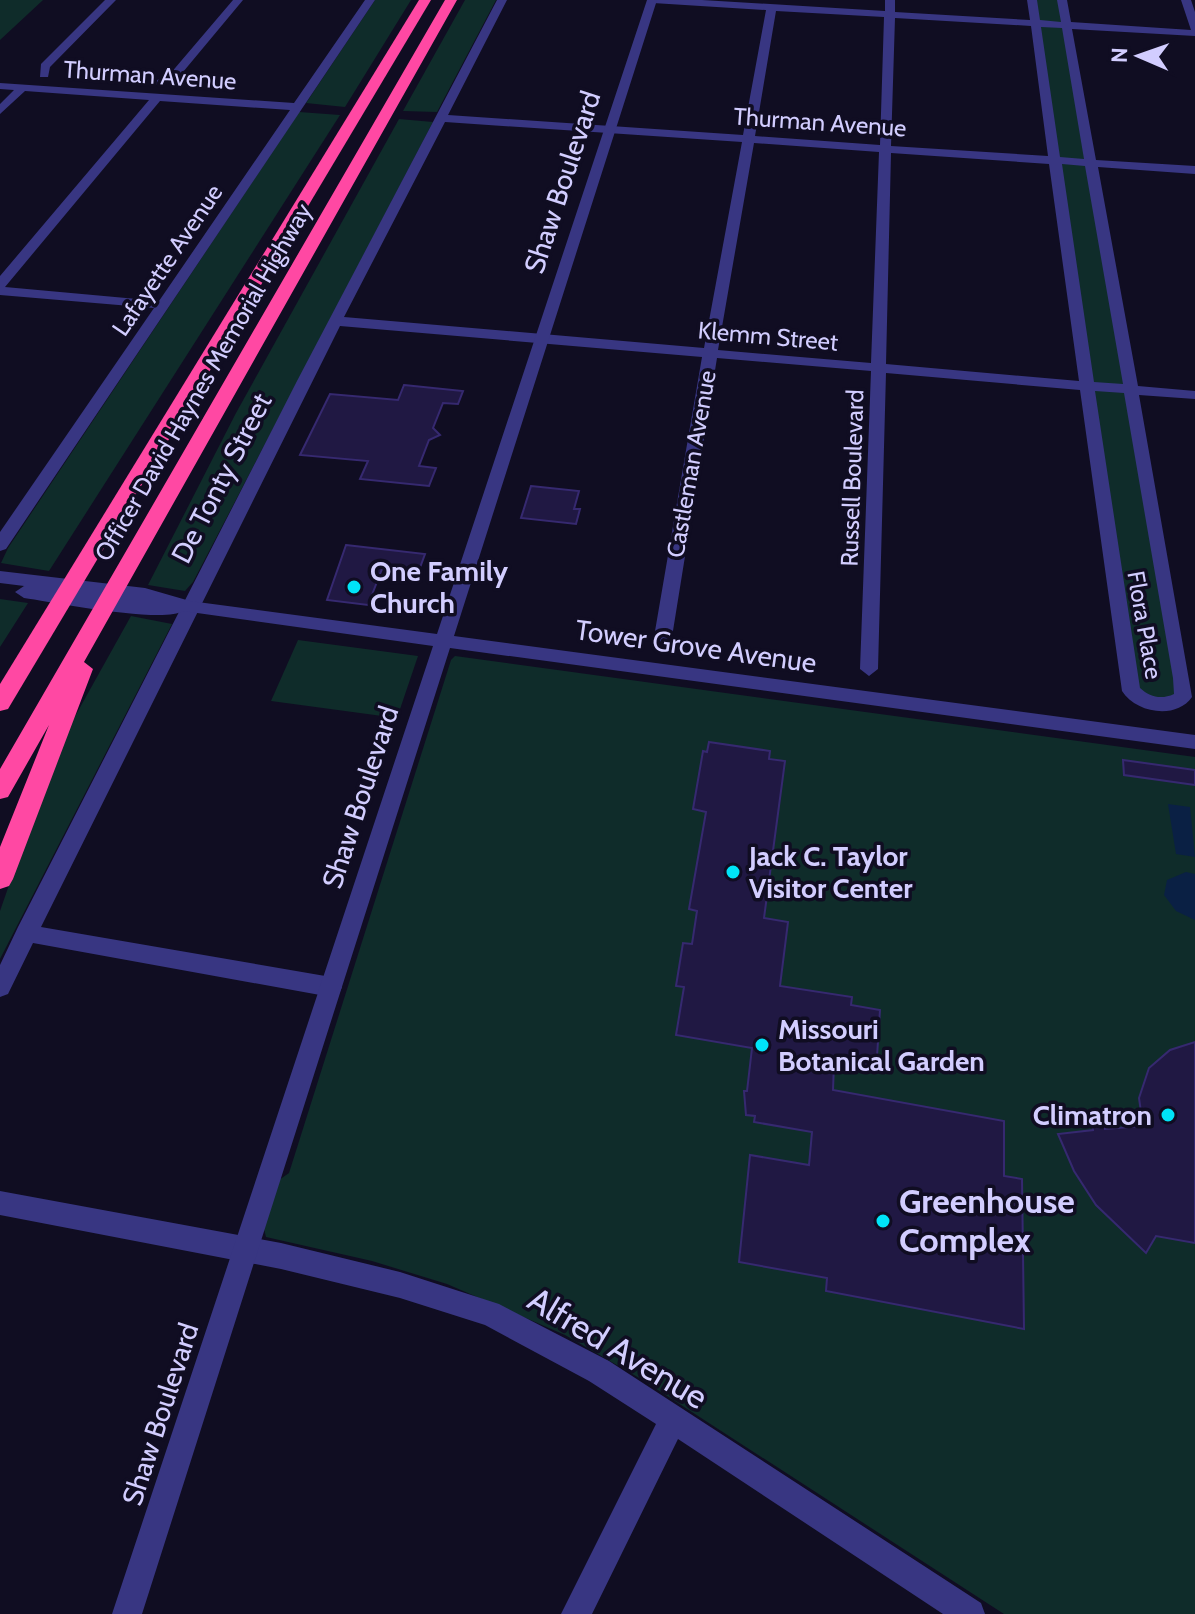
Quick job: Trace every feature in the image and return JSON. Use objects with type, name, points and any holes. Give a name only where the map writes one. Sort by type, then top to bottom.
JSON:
[{"type":"highway","name":"Officer David Haynes Memorial Highway","points":[[0,703],[425,0]]},
{"type":"highway","name":"Officer David Haynes Memorial Highway","points":[[0,790],[451,0]]},
{"type":"highway","points":[[0,674],[39,638]]},
{"type":"highway","points":[[0,879],[75,693],[85,643]]},
{"type":"street","points":[[44,75],[45,66],[111,0]]},
{"type":"street","points":[[0,288],[158,90],[174,76],[238,0]]},
{"type":"street","name":"Lafayette Avenue","points":[[0,545],[370,0]]},
{"type":"street","name":"De Tonty Street","points":[[0,987],[190,607],[502,0]]},
{"type":"street","points":[[653,0],[772,7],[890,7],[1035,24],[1195,30],[1186,0]]},
{"type":"street","name":"Shaw Boulevard","points":[[127,1614],[653,0]]},
{"type":"street","name":"Flora Place","points":[[1032,0],[1131,691],[1140,700],[1163,705],[1183,697],[1182,678],[1062,0]]},
{"type":"street","name":"Castleman Avenue","points":[[663,637],[772,7]]},
{"type":"street","name":"Russell Boulevard","points":[[869,669],[883,148],[890,7]]},
{"type":"street","name":"Thurman Avenue","points":[[0,86],[158,90],[297,107]]},
{"type":"street","points":[[0,111],[22,88]]},
{"type":"street","name":"Thurman Avenue","points":[[441,118],[1195,170]]},
{"type":"street","points":[[0,288],[163,305]]},
{"type":"street","name":"Klemm Street","points":[[336,321],[1195,395]]},
{"type":"street","name":"Tower Grove Avenue","points":[[0,577],[145,594],[190,607]]},
{"type":"street","name":"Tower Grove Avenue","points":[[0,587],[139,608],[190,607],[1195,742]]},
{"type":"street","points":[[26,933],[331,987]]},
{"type":"street","name":"Alfred Avenue","points":[[0,1203],[245,1249],[400,1285],[490,1313],[565,1350],[970,1614]]},
{"type":"street","points":[[576,1614],[672,1421]]},
{"type":"green space","points":[[0,0],[43,0],[0,40]]},
{"type":"green space","points":[[375,0],[411,0],[345,107],[306,103]]},
{"type":"green space","points":[[465,0],[496,0],[437,112],[403,111]]},
{"type":"green space","points":[[1032,0],[1062,0],[1183,697],[1140,700]]},
{"type":"green space","points":[[299,112],[340,115],[49,571],[1,563],[8,548]]},
{"type":"green space","points":[[399,119],[433,122],[193,582],[185,591],[148,585],[236,413]]},
{"type":"green space","points":[[0,599],[28,603],[0,647]]},
{"type":"green space","points":[[131,616],[172,624],[0,959],[0,911],[39,799],[68,729]]},
{"type":"green space","points":[[298,640],[418,656],[397,718],[271,701]]},
{"type":"green space","name":"Missouri Botanical Garden","points":[[455,656],[1195,757],[1195,1614],[1004,1614],[641,1379],[565,1335],[447,1284],[372,1261],[266,1237],[264,1229],[279,1180],[289,1173],[451,660]]},
{"type":"water","points":[[1168,804],[1190,807],[1195,857],[1176,854]]},
{"type":"water","points":[[1186,872],[1195,874],[1195,920],[1176,911],[1164,895],[1167,880]]},
{"type":"building","points":[[404,385],[463,391],[458,404],[443,403],[433,428],[440,435],[429,440],[419,466],[436,468],[429,486],[360,479],[368,461],[300,455],[330,394],[398,400]]},
{"type":"building","points":[[531,486],[579,491],[574,509],[580,509],[576,524],[521,518]]},
{"type":"building","name":"One Family Church","points":[[346,545],[425,554],[418,573],[382,569],[368,605],[327,600]]},
{"type":"building","points":[[709,742],[770,751],[769,759],[785,761],[764,918],[788,922],[780,986],[852,997],[851,1005],[880,1010],[876,1072],[834,1064],[833,1090],[1004,1121],[1004,1176],[1022,1179],[1024,1329],[826,1291],[827,1278],[739,1262],[750,1155],[809,1165],[812,1132],[754,1122],[755,1116],[746,1115],[744,1091],[747,1091],[752,1048],[676,1035],[684,987],[676,986],[683,943],[692,944],[697,911],[689,909],[706,812],[693,809],[703,751],[707,752]]},
{"type":"building","points":[[1123,760],[1195,770],[1195,785],[1124,775]]},
{"type":"building","points":[[1195,1042],[1195,1243],[1156,1236],[1146,1253],[1096,1205],[1074,1171],[1058,1134],[1093,1130],[1092,1122],[1105,1124],[1105,1129],[1143,1126],[1139,1098],[1149,1068],[1170,1050]]},
{"type":"place","name":"One Family Church","points":[[354,587]]},
{"type":"place","name":"Jack C. Taylor Visitor Center","points":[[733,872]]},
{"type":"place","name":"Missouri Botanical Garden","points":[[762,1045]]},
{"type":"place","name":"Climatron","points":[[1168,1115]]},
{"type":"place","name":"Greenhouse Complex","points":[[883,1221]]}]
